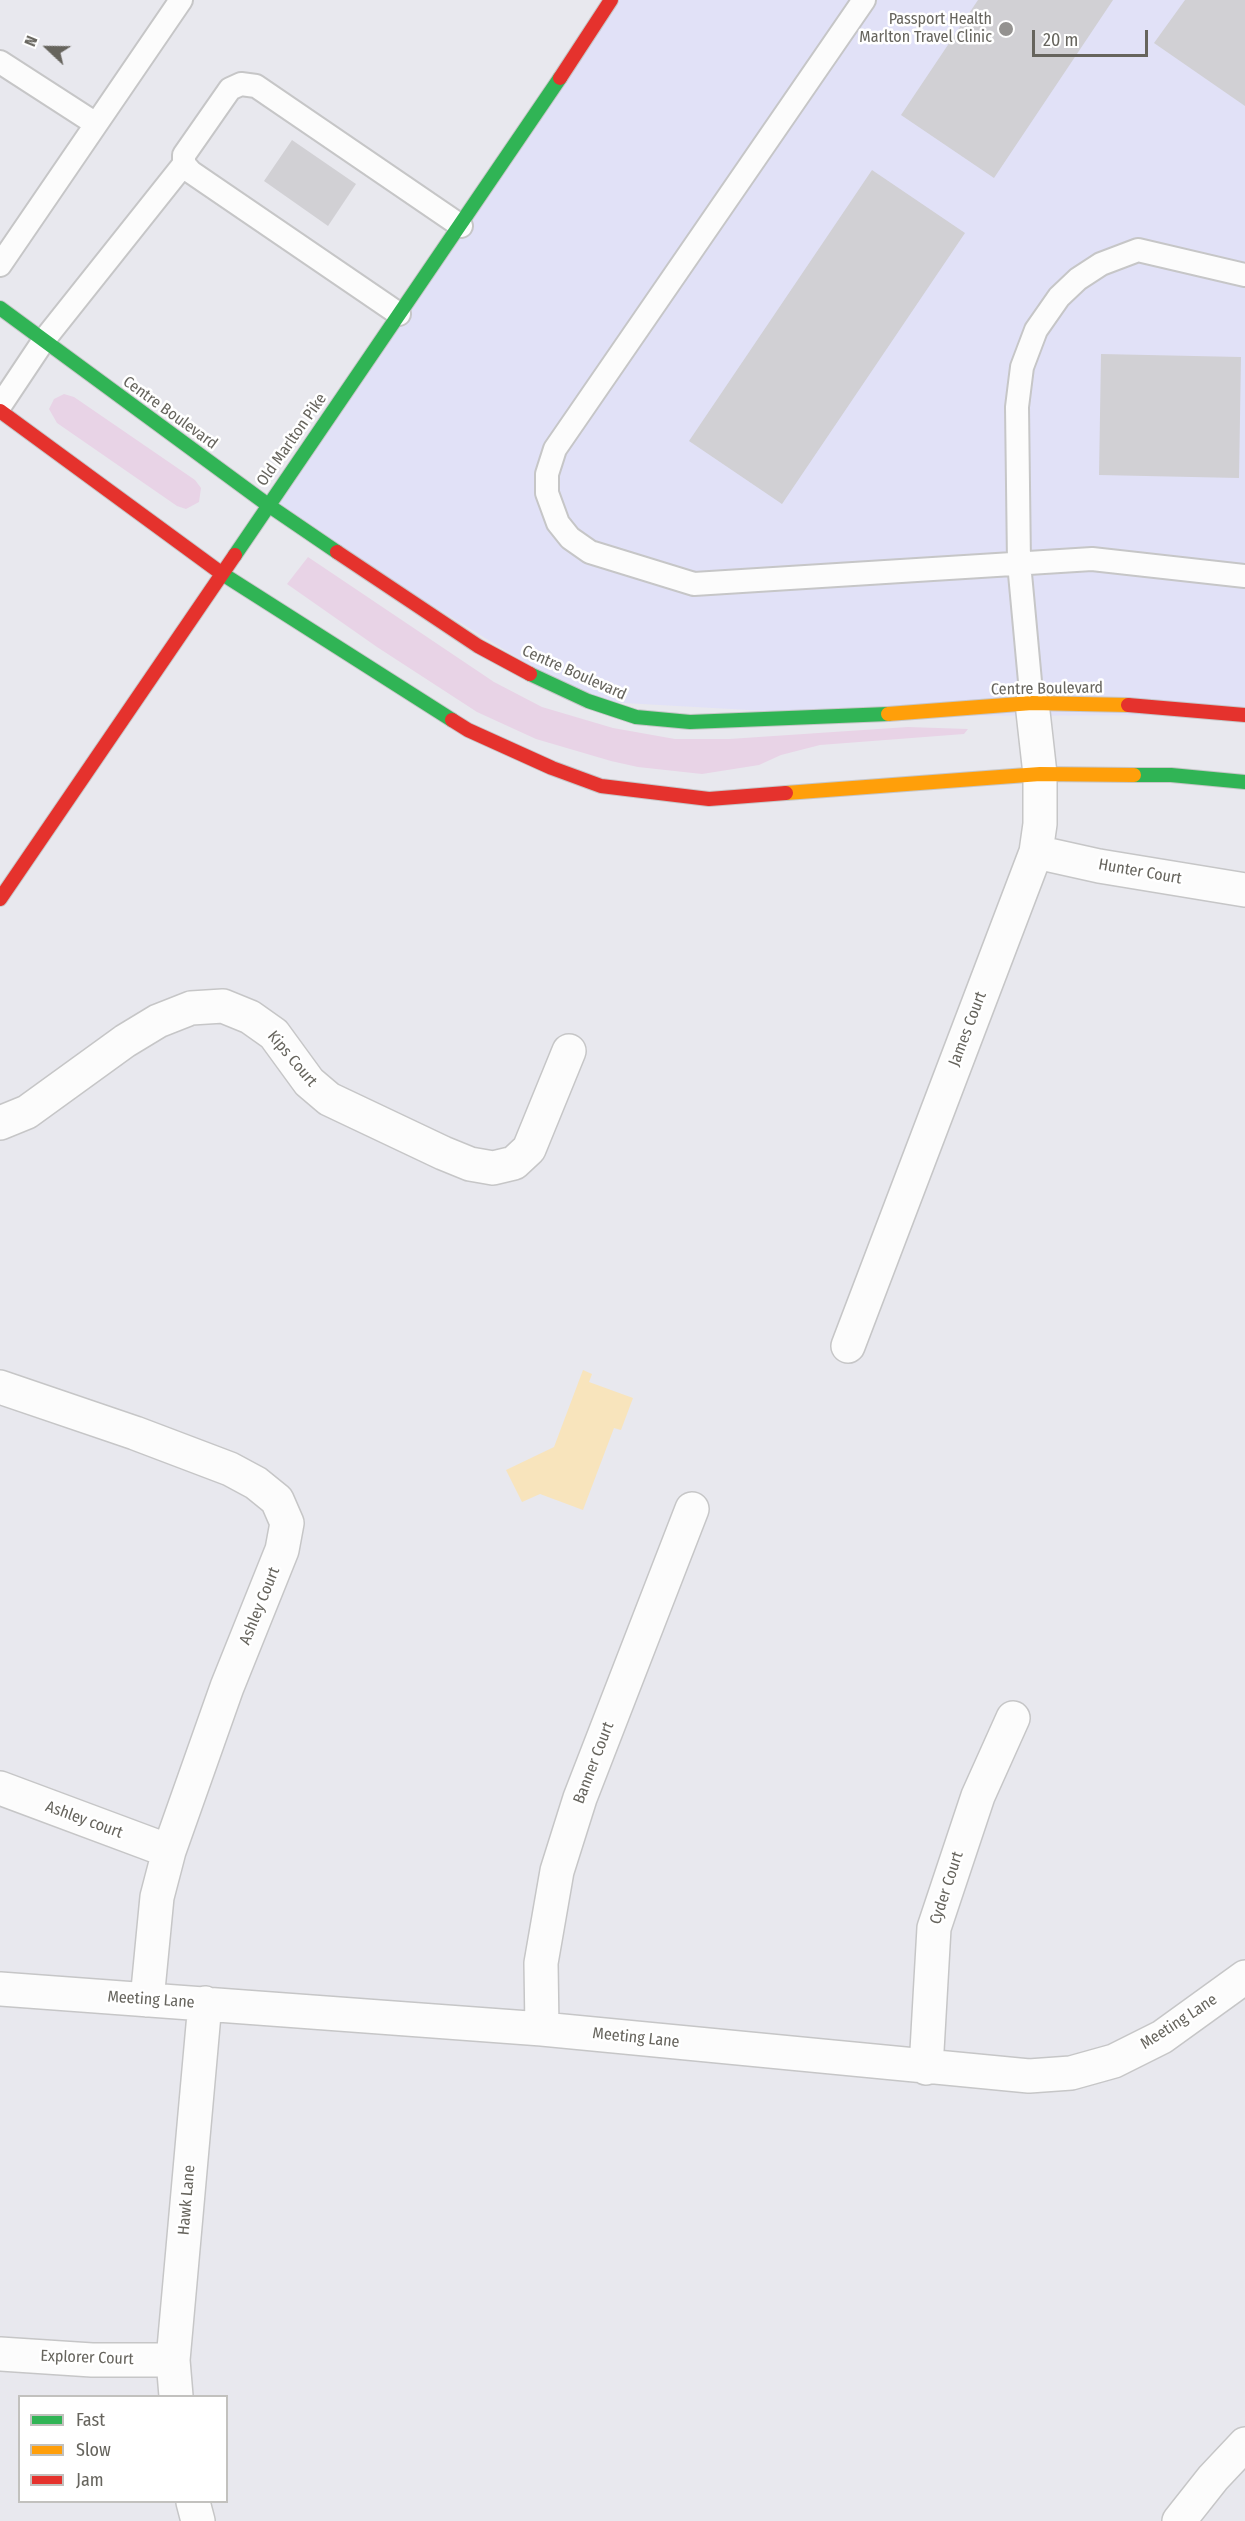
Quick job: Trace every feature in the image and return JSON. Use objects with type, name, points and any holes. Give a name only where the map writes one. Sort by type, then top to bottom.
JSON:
[{"type":"street","name":"Old Marlton Pike","points":[[0,899],[460,226],[611,0]]},
{"type":"street","name":"Centre Boulevard","points":[[0,308],[268,505],[478,646],[537,678],[636,717],[690,722],[845,717],[1032,703],[1124,705],[1245,715]]},
{"type":"street","points":[[0,411],[221,573],[468,730],[552,768],[601,786],[709,799],[1040,774],[1171,775],[1245,782]]},
{"type":"street","name":"James Court","points":[[848,1346],[1036,852],[1040,824],[1040,774],[1032,703]]},
{"type":"street","name":"Hunter Court","points":[[1036,852],[1099,866],[1245,890]]},
{"type":"street","name":"Kips Court","points":[[0,1123],[27,1112],[125,1041],[158,1021],[191,1008],[223,1006],[250,1017],[274,1034],[309,1082],[329,1100],[443,1153],[470,1164],[493,1168],[514,1163],[529,1149],[569,1051]]},
{"type":"street","name":"Ashley Court","points":[[0,1387],[135,1433],[230,1469],[256,1483],[277,1500],[287,1523],[282,1550],[227,1687],[169,1851],[157,1897],[147,2000]]},
{"type":"street","name":"Banner Court","points":[[542,2029],[541,1963],[556,1871],[580,1798],[692,1509]]},
{"type":"street","name":"Cyder Court","points":[[926,2068],[934,1928],[978,1796],[1013,1718]]},
{"type":"street","name":"Ashley court","points":[[0,1788],[169,1851]]},
{"type":"street","name":"Meeting Lane","points":[[0,1989],[542,2029],[926,2068],[1029,2076],[1071,2073],[1114,2061],[1162,2037],[1245,1977]]},
{"type":"street","name":"Hawk Lane","points":[[176,2395],[173,2360],[205,2003]]},
{"type":"street","name":"Explorer Court","points":[[0,2354],[92,2360],[173,2360]]},
{"type":"street","points":[[1179,2521],[1213,2478],[1245,2444]]},
{"type":"street","points":[[193,2503],[198,2521]]},
{"type":"lane","points":[[0,266],[181,0]]},
{"type":"lane","points":[[864,0],[555,449],[547,474],[548,499],[561,528],[584,549],[694,584],[1092,559],[1245,576]]},
{"type":"lane","points":[[0,62],[96,124]]},
{"type":"lane","points":[[0,406],[44,340],[184,164],[184,155],[230,89],[241,84],[256,86],[460,226]]},
{"type":"lane","points":[[184,164],[191,172],[399,314]]},
{"type":"lane","points":[[1032,703],[1019,563],[1019,380],[1030,342],[1051,307],[1084,275],[1113,258],[1138,250],[1245,275]]},
{"type":"shaded area","points":[[611,0],[1245,0],[1245,715],[856,716],[588,701],[268,505]]},
{"type":"shaded area","points":[[64,394],[74,397],[195,480],[201,488],[199,502],[186,509],[177,506],[57,423],[49,409],[54,399]]},
{"type":"shaded area","points":[[308,557],[494,682],[542,707],[613,728],[675,739],[729,739],[908,727],[968,729],[964,734],[820,745],[781,755],[759,765],[702,774],[638,767],[611,761],[536,739],[477,712],[377,647],[287,584]]},
{"type":"shaded area","points":[[583,1370],[592,1374],[589,1382],[633,1398],[621,1430],[614,1428],[583,1510],[540,1494],[522,1502],[506,1470],[554,1447]]},
{"type":"building","points":[[978,0],[1113,0],[994,178],[901,115]]},
{"type":"building","points":[[1185,0],[1245,0],[1245,106],[1154,43]]},
{"type":"building","points":[[292,140],[356,184],[328,226],[264,181]]},
{"type":"building","points":[[872,170],[965,233],[782,504],[689,441]]},
{"type":"building","points":[[1101,354],[1241,357],[1239,478],[1099,475]]},
{"type":"traffic: fast","points":[[235,555],[560,78]]},
{"type":"traffic: fast","points":[[0,308],[268,505],[337,552]]},
{"type":"traffic: fast","points":[[221,573],[452,720]]},
{"type":"traffic: fast","points":[[530,674],[588,701],[636,717],[690,722],[888,714]]},
{"type":"traffic: fast","points":[[1134,775],[1171,775],[1245,782]]},
{"type":"traffic: slow","points":[[888,714],[1032,703],[1128,705]]},
{"type":"traffic: slow","points":[[786,793],[1040,774],[1134,775]]},
{"type":"traffic: jam","points":[[560,78],[611,0]]},
{"type":"traffic: jam","points":[[0,411],[221,573]]},
{"type":"traffic: jam","points":[[337,552],[478,646],[530,674]]},
{"type":"traffic: jam","points":[[0,899],[235,555]]},
{"type":"traffic: jam","points":[[1128,705],[1245,715]]},
{"type":"traffic: jam","points":[[452,720],[468,730],[552,768],[601,786],[709,799],[786,793]]},
{"type":"place","name":"Passport Health Marlton Travel Clinic","points":[[1006,29]]}]
